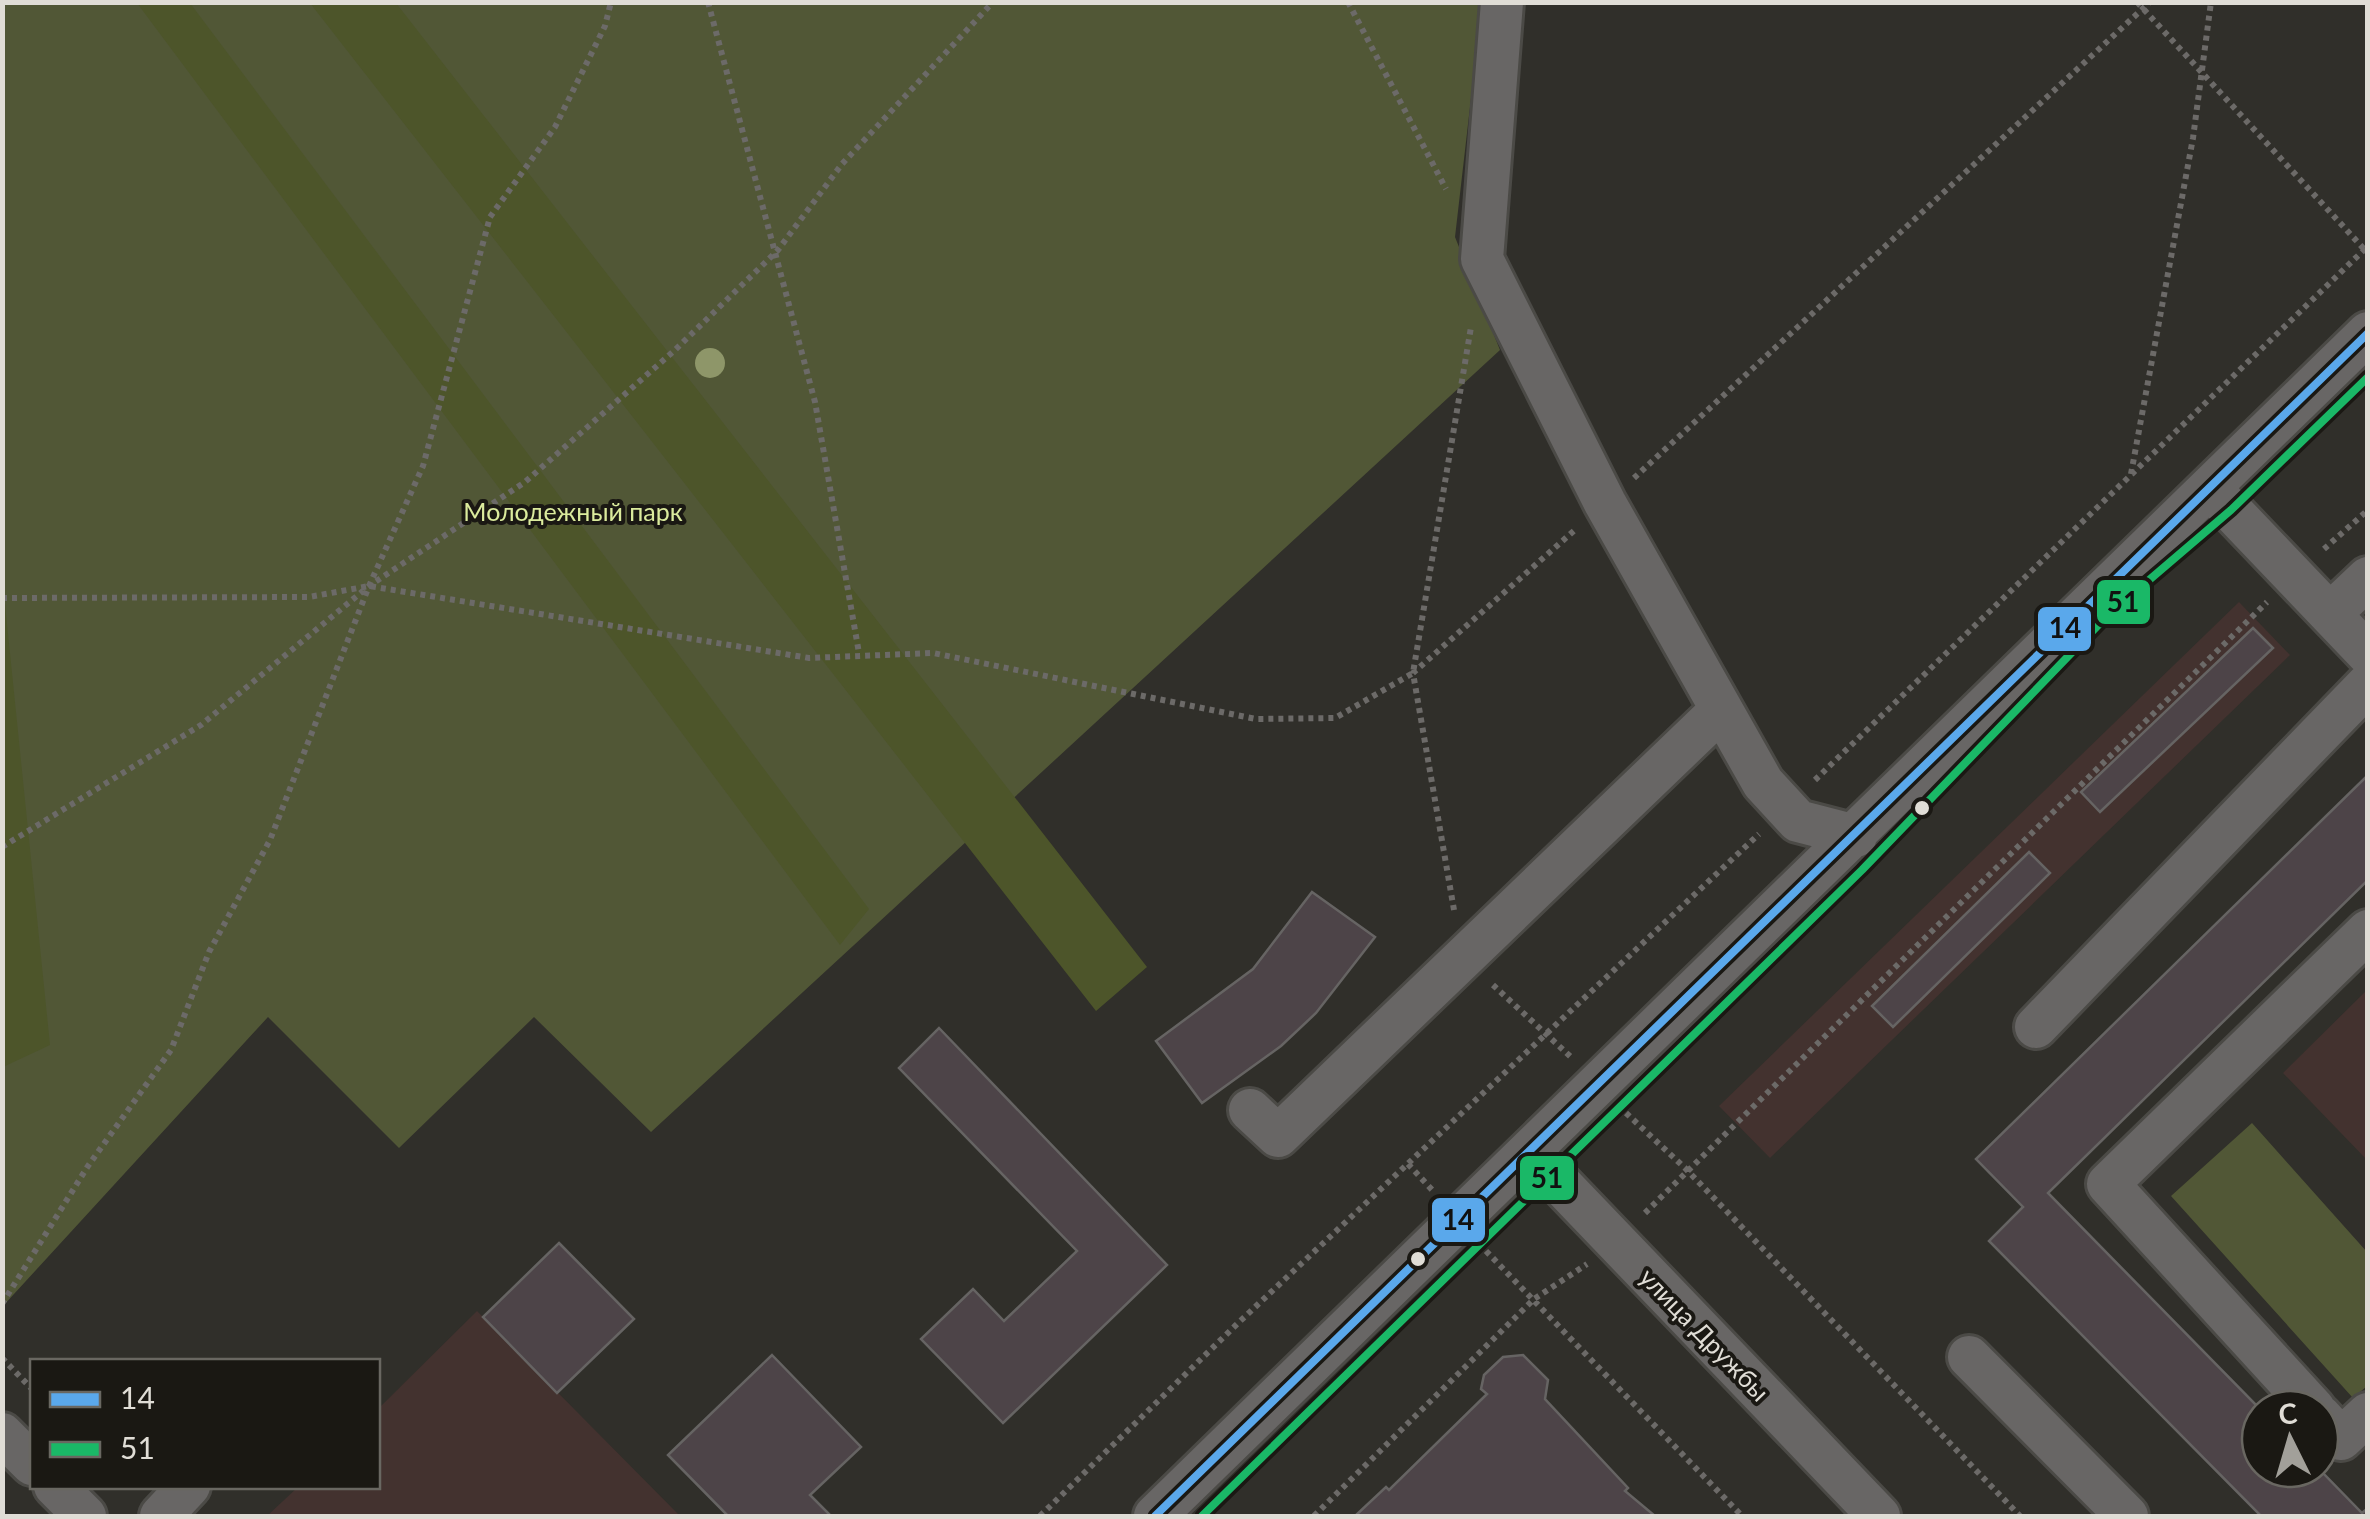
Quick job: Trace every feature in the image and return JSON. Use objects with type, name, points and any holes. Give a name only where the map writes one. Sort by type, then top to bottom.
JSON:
[{"type":"street","points":[[1502,2],[1482,259],[1606,504],[1721,710],[1784,810],[1816,828],[1856,836]]},
{"type":"street","points":[[1179,1516],[1856,836],[2368,332]]},
{"type":"street","points":[[1605,1091],[1854,860],[2098,607],[2222,501],[2368,360]]},
{"type":"street","points":[[2222,501],[2368,654]]},
{"type":"street","points":[[2330,614],[2368,578]]},
{"type":"street","points":[[2036,1027],[2368,684]]},
{"type":"street","points":[[1250,1110],[1278,1136],[1721,710]]},
{"type":"street","points":[[2296,1389],[2108,1184],[2368,931]]},
{"type":"street","name":"улица Дружбы","points":[[1536,1158],[1853,1508]]},
{"type":"street","points":[[1969,1357],[2127,1516]]},
{"type":"street","points":[[2340,1437],[2368,1414]]},
{"type":"street","points":[[2,1434],[30,1462]]},
{"type":"street","points":[[58,1489],[85,1516]]},
{"type":"street","points":[[161,1516],[185,1489]]},
{"type":"path","points":[[2,1304],[88,1166],[171,1050],[209,952],[270,840],[369,586],[422,466],[490,217],[555,127],[604,26],[611,2]]},
{"type":"path","points":[[708,2],[778,250],[815,402],[859,653]]},
{"type":"path","points":[[2,848],[201,725],[369,586],[525,482],[675,350],[778,250],[842,164],[993,2]]},
{"type":"path","points":[[1348,2],[1446,190]]},
{"type":"path","points":[[2130,475],[2203,74],[2211,2]]},
{"type":"path","points":[[2,598],[291,598],[369,586],[809,658],[934,653],[1256,719],[1335,718],[1413,674],[1606,504],[2143,5],[2366,247],[1784,810],[1040,1516]]},
{"type":"path","points":[[1482,259],[1413,674],[1466,954],[1485,978],[1548,1033],[1686,1168],[2020,1516]]},
{"type":"path","points":[[1314,1516],[1534,1299],[1617,1243],[1686,1168],[2292,577],[2368,510]]},
{"type":"path","points":[[1408,1164],[1742,1516]]},
{"type":"path","points":[[2,1358],[30,1387]]},
{"type":"shaded area","points":[[2239,602],[2290,655],[1770,1158],[1719,1106]]},
{"type":"shaded area","points":[[2367,990],[2367,1160],[2283,1073]]},
{"type":"shaded area","points":[[477,1311],[680,1516],[267,1516],[296,1489],[380,1489],[380,1407]]},
{"type":"green space","name":"Молодежный парк","points":[[3,3],[1482,3],[1455,237],[1500,350],[651,1132],[534,1017],[399,1148],[268,1017],[3,1306]]},
{"type":"green space","points":[[137,3],[190,3],[869,909],[840,945]]},
{"type":"green space","points":[[310,3],[396,3],[1147,967],[1096,1011]]},
{"type":"green space","points":[[2,575],[50,1045],[3,1067],[2,1067]]},
{"type":"green space","points":[[2252,1123],[2367,1252],[2367,1386],[2353,1398],[2171,1196]]},
{"type":"building","points":[[2253,628],[2273,648],[2100,812],[2081,792]]},
{"type":"building","points":[[2368,775],[2368,880],[2048,1193],[2240,1389],[2240,1489],[2339,1489],[2362,1513],[2368,1508],[2368,1516],[2261,1516],[1989,1241],[2023,1207],[1976,1159]]},
{"type":"building","points":[[2029,852],[2050,873],[1893,1027],[1872,1006]]},
{"type":"building","points":[[1312,892],[1375,937],[1316,1013],[1281,1046],[1202,1103],[1156,1041],[1253,969]]},
{"type":"building","points":[[939,1028],[1167,1265],[1003,1423],[921,1339],[973,1289],[1004,1321],[1077,1251],[899,1068]]},
{"type":"building","points":[[559,1243],[634,1319],[557,1393],[483,1317]]},
{"type":"building","points":[[772,1355],[861,1447],[810,1495],[831,1516],[728,1516],[668,1455]]},
{"type":"building","points":[[1523,1355],[1548,1380],[1545,1399],[1628,1488],[1625,1491],[1655,1516],[1355,1516],[1386,1487],[1389,1490],[1487,1394],[1481,1389],[1484,1375],[1503,1357]]},
{"type":"transit line","name":"14","points":[[1155,1516],[2368,333]]},
{"type":"transit line","name":"51","points":[[1202,1516],[1862,870],[2107,616],[2231,510],[2368,377]]}]
